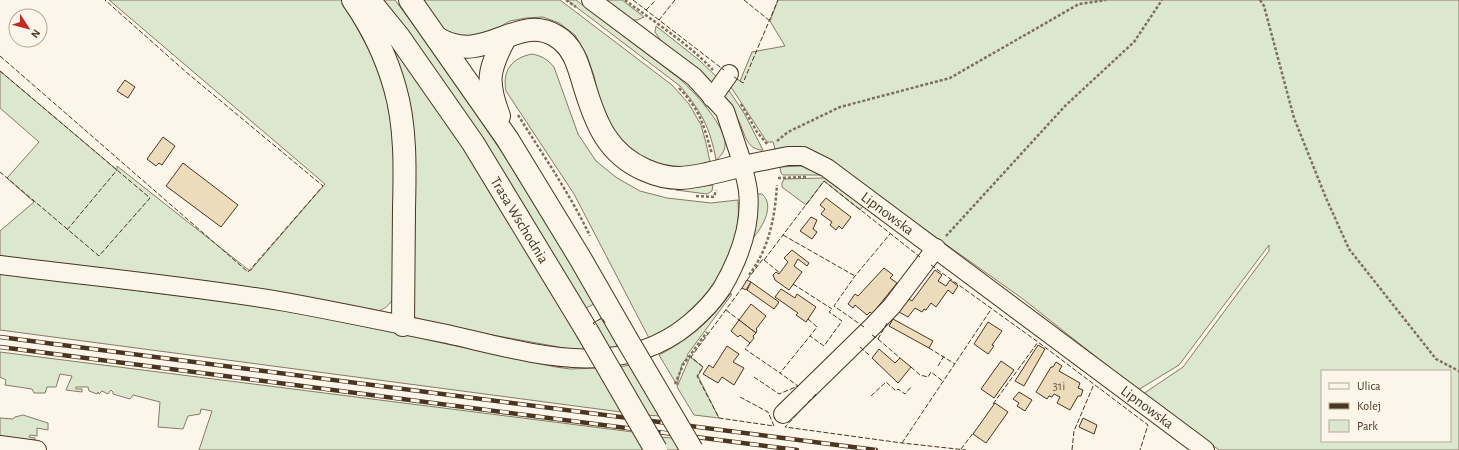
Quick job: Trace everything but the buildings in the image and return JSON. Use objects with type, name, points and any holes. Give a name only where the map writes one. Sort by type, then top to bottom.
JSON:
[{"type":"main road","points":[[353,0],[378,41],[395,88],[400,116],[404,147],[403,325]]},
{"type":"main road","name":"Trasa Wschodnia","points":[[369,0],[399,36],[473,143],[587,331],[656,450]]},
{"type":"main road","name":"Trasa Wschodnia","points":[[410,0],[508,140],[580,258],[692,450]]},
{"type":"main road","points":[[438,38],[452,44],[469,47],[479,46],[505,38],[514,33],[527,30],[538,30],[556,36],[570,48],[576,59],[590,106],[600,129],[614,149],[624,159],[651,173],[667,177],[681,178],[743,165]]},
{"type":"main road","points":[[505,38],[492,66],[490,84],[494,102],[508,140]]},
{"type":"street","points":[[0,265],[286,302],[403,325],[527,352],[566,358],[588,359],[615,357],[640,351],[664,341],[679,332],[707,307],[717,295],[734,267],[746,231],[748,212],[748,192],[743,165],[725,111],[694,77],[585,5]]},
{"type":"street","points":[[712,98],[729,74]]},
{"type":"street","name":"Lipnowska","points":[[743,165],[788,156],[803,156],[816,161],[936,248],[1205,450]]},
{"type":"street","points":[[783,414],[892,306],[936,248]]},
{"type":"street","points":[[0,445],[37,450]]},
{"type":"path","points":[[566,0],[585,5]]},
{"type":"path","points":[[776,142],[788,132],[840,108],[950,78],[1079,4],[1106,0]]},
{"type":"path","points":[[936,248],[1065,106],[1134,42],[1162,0]]},
{"type":"path","points":[[1260,0],[1264,6],[1294,118],[1326,198],[1349,249],[1436,359],[1459,371]]},
{"type":"path","points":[[674,84],[695,107],[702,120],[712,155]]},
{"type":"path","points":[[516,112],[566,190],[581,216],[591,238]]},
{"type":"path","points":[[694,196],[714,197]]},
{"type":"green space","points":[[109,0],[342,0],[383,76],[395,136],[395,295],[387,306],[374,312],[0,256],[0,231],[34,202],[7,178],[39,142],[0,108],[0,71],[117,170],[117,166],[250,271],[325,184]]},
{"type":"green space","points":[[381,0],[395,0],[449,73],[524,187],[594,304],[584,309]]},
{"type":"green space","points":[[421,0],[560,0],[672,85],[689,104],[701,125],[710,162],[685,168],[655,164],[631,151],[612,131],[601,106],[594,76],[587,56],[575,35],[559,23],[543,17],[526,18],[510,21],[494,30],[467,40],[444,30]]},
{"type":"green space","points":[[567,0],[576,0],[680,79],[693,92],[713,116],[723,133],[725,147],[722,154],[716,160],[711,138],[704,120],[694,103],[680,86]]},
{"type":"green space","points":[[602,0],[622,0],[644,17],[633,20]]},
{"type":"green space","points":[[778,0],[1459,0],[1459,450],[1219,450],[1143,394],[1183,367],[1269,251],[1269,245],[1179,365],[1138,390],[1023,299],[817,153],[796,148],[775,149],[773,142],[767,142],[729,84],[733,76],[740,81],[752,52],[785,46],[770,21]]},
{"type":"green space","points":[[374,22],[428,95],[470,158],[510,222],[586,352],[421,322],[411,312],[413,165]]},
{"type":"green space","points":[[656,26],[699,60],[719,79],[713,85],[663,44],[655,32]]},
{"type":"green space","points":[[532,54],[544,58],[554,67],[578,134],[596,161],[617,178],[640,191],[667,198],[711,203],[738,200],[738,216],[733,245],[715,283],[698,305],[688,314],[650,340],[574,194],[506,91],[506,77],[510,66],[519,59]]},
{"type":"green space","points":[[726,86],[744,113],[763,150],[752,147],[746,139],[740,123],[734,113],[722,98]]},
{"type":"green space","points":[[801,166],[826,175],[783,175],[781,173],[780,167]]},
{"type":"green space","points":[[824,178],[863,206],[860,210],[824,181],[806,205],[782,187],[784,179]]},
{"type":"green space","points":[[713,185],[712,191],[707,194],[676,190]]},
{"type":"green space","points":[[757,194],[762,194],[766,199],[768,210],[761,227],[754,237]]},
{"type":"green space","points":[[0,273],[281,309],[556,367],[570,369],[597,368],[621,412],[0,330]]},
{"type":"green space","points":[[730,294],[732,294],[687,355],[688,356],[682,364],[677,385],[659,355],[690,336],[706,322]]},
{"type":"green space","points":[[602,318],[619,347],[609,349],[593,323]]},
{"type":"green space","points":[[0,352],[633,432],[643,450],[199,450],[212,411],[201,409],[200,414],[188,416],[183,429],[158,427],[160,402],[133,395],[130,399],[113,394],[111,390],[108,394],[102,391],[99,394],[98,392],[97,394],[89,391],[88,387],[76,387],[76,389],[82,389],[82,392],[66,390],[72,376],[60,374],[56,387],[47,387],[45,393],[34,393],[32,389],[5,385],[6,380],[0,377]]},
{"type":"green space","points":[[690,357],[703,367],[698,376],[719,418],[694,415],[677,387]]},
{"type":"green space","points":[[630,365],[660,416],[646,415],[619,367]]},
{"type":"green space","points":[[23,415],[48,423],[48,430],[37,428],[37,436],[30,435],[29,437],[35,438],[35,440],[0,439],[0,418],[13,419]]},
{"type":"green space","points":[[659,437],[673,438],[680,450],[667,450]]},
{"type":"railway","points":[[0,337],[876,450]]},
{"type":"railway","points":[[0,347],[797,450]]},
{"type":"fence","points":[[0,56],[248,272],[323,186],[186,72],[105,0]]},
{"type":"fence","points":[[633,0],[659,20]]},
{"type":"fence","points":[[646,10],[656,0]]},
{"type":"fence","points":[[675,0],[659,20],[724,70]]},
{"type":"fence","points":[[744,0],[770,21]]},
{"type":"fence","points":[[734,77],[743,83],[778,0]]},
{"type":"fence","points":[[0,71],[150,198],[99,256],[0,172]]},
{"type":"fence","points":[[67,230],[117,170]]},
{"type":"fence","points":[[747,280],[824,181],[920,257]]},
{"type":"fence","points":[[864,327],[834,306],[855,276],[890,234]]},
{"type":"fence","points":[[783,235],[855,276]]},
{"type":"fence","points":[[764,260],[780,273]]},
{"type":"fence","points":[[931,265],[1038,342],[1148,425],[1140,450]]},
{"type":"fence","points":[[793,284],[832,309]]},
{"type":"fence","points":[[740,397],[768,412],[774,426],[719,418],[697,376],[703,367],[691,357],[742,288]]},
{"type":"fence","points":[[902,443],[992,308]]},
{"type":"fence","points":[[754,377],[779,394],[798,386],[780,373],[810,336],[824,346],[842,321],[829,312],[832,309]]},
{"type":"fence","points":[[726,310],[739,320]]},
{"type":"fence","points":[[595,325],[593,323],[602,318],[606,324]]},
{"type":"fence","points":[[808,319],[817,327],[810,336]]},
{"type":"fence","points":[[872,335],[878,339],[887,323]]},
{"type":"fence","points":[[878,339],[900,358]]},
{"type":"fence","points":[[993,404],[1038,342]]},
{"type":"fence","points":[[750,343],[745,349],[780,373]]},
{"type":"fence","points":[[860,347],[869,355]]},
{"type":"fence","points":[[929,348],[955,364]]},
{"type":"fence","points":[[938,366],[944,356]]},
{"type":"fence","points":[[911,367],[920,375],[928,377],[931,372],[944,382]]},
{"type":"fence","points":[[871,396],[886,382],[896,391],[898,389],[905,394],[912,386]]},
{"type":"fence","points":[[1072,450],[1074,431],[1094,384]]},
{"type":"fence","points":[[816,394],[785,427],[966,450]]},
{"type":"fence","points":[[961,449],[974,432]]}]
